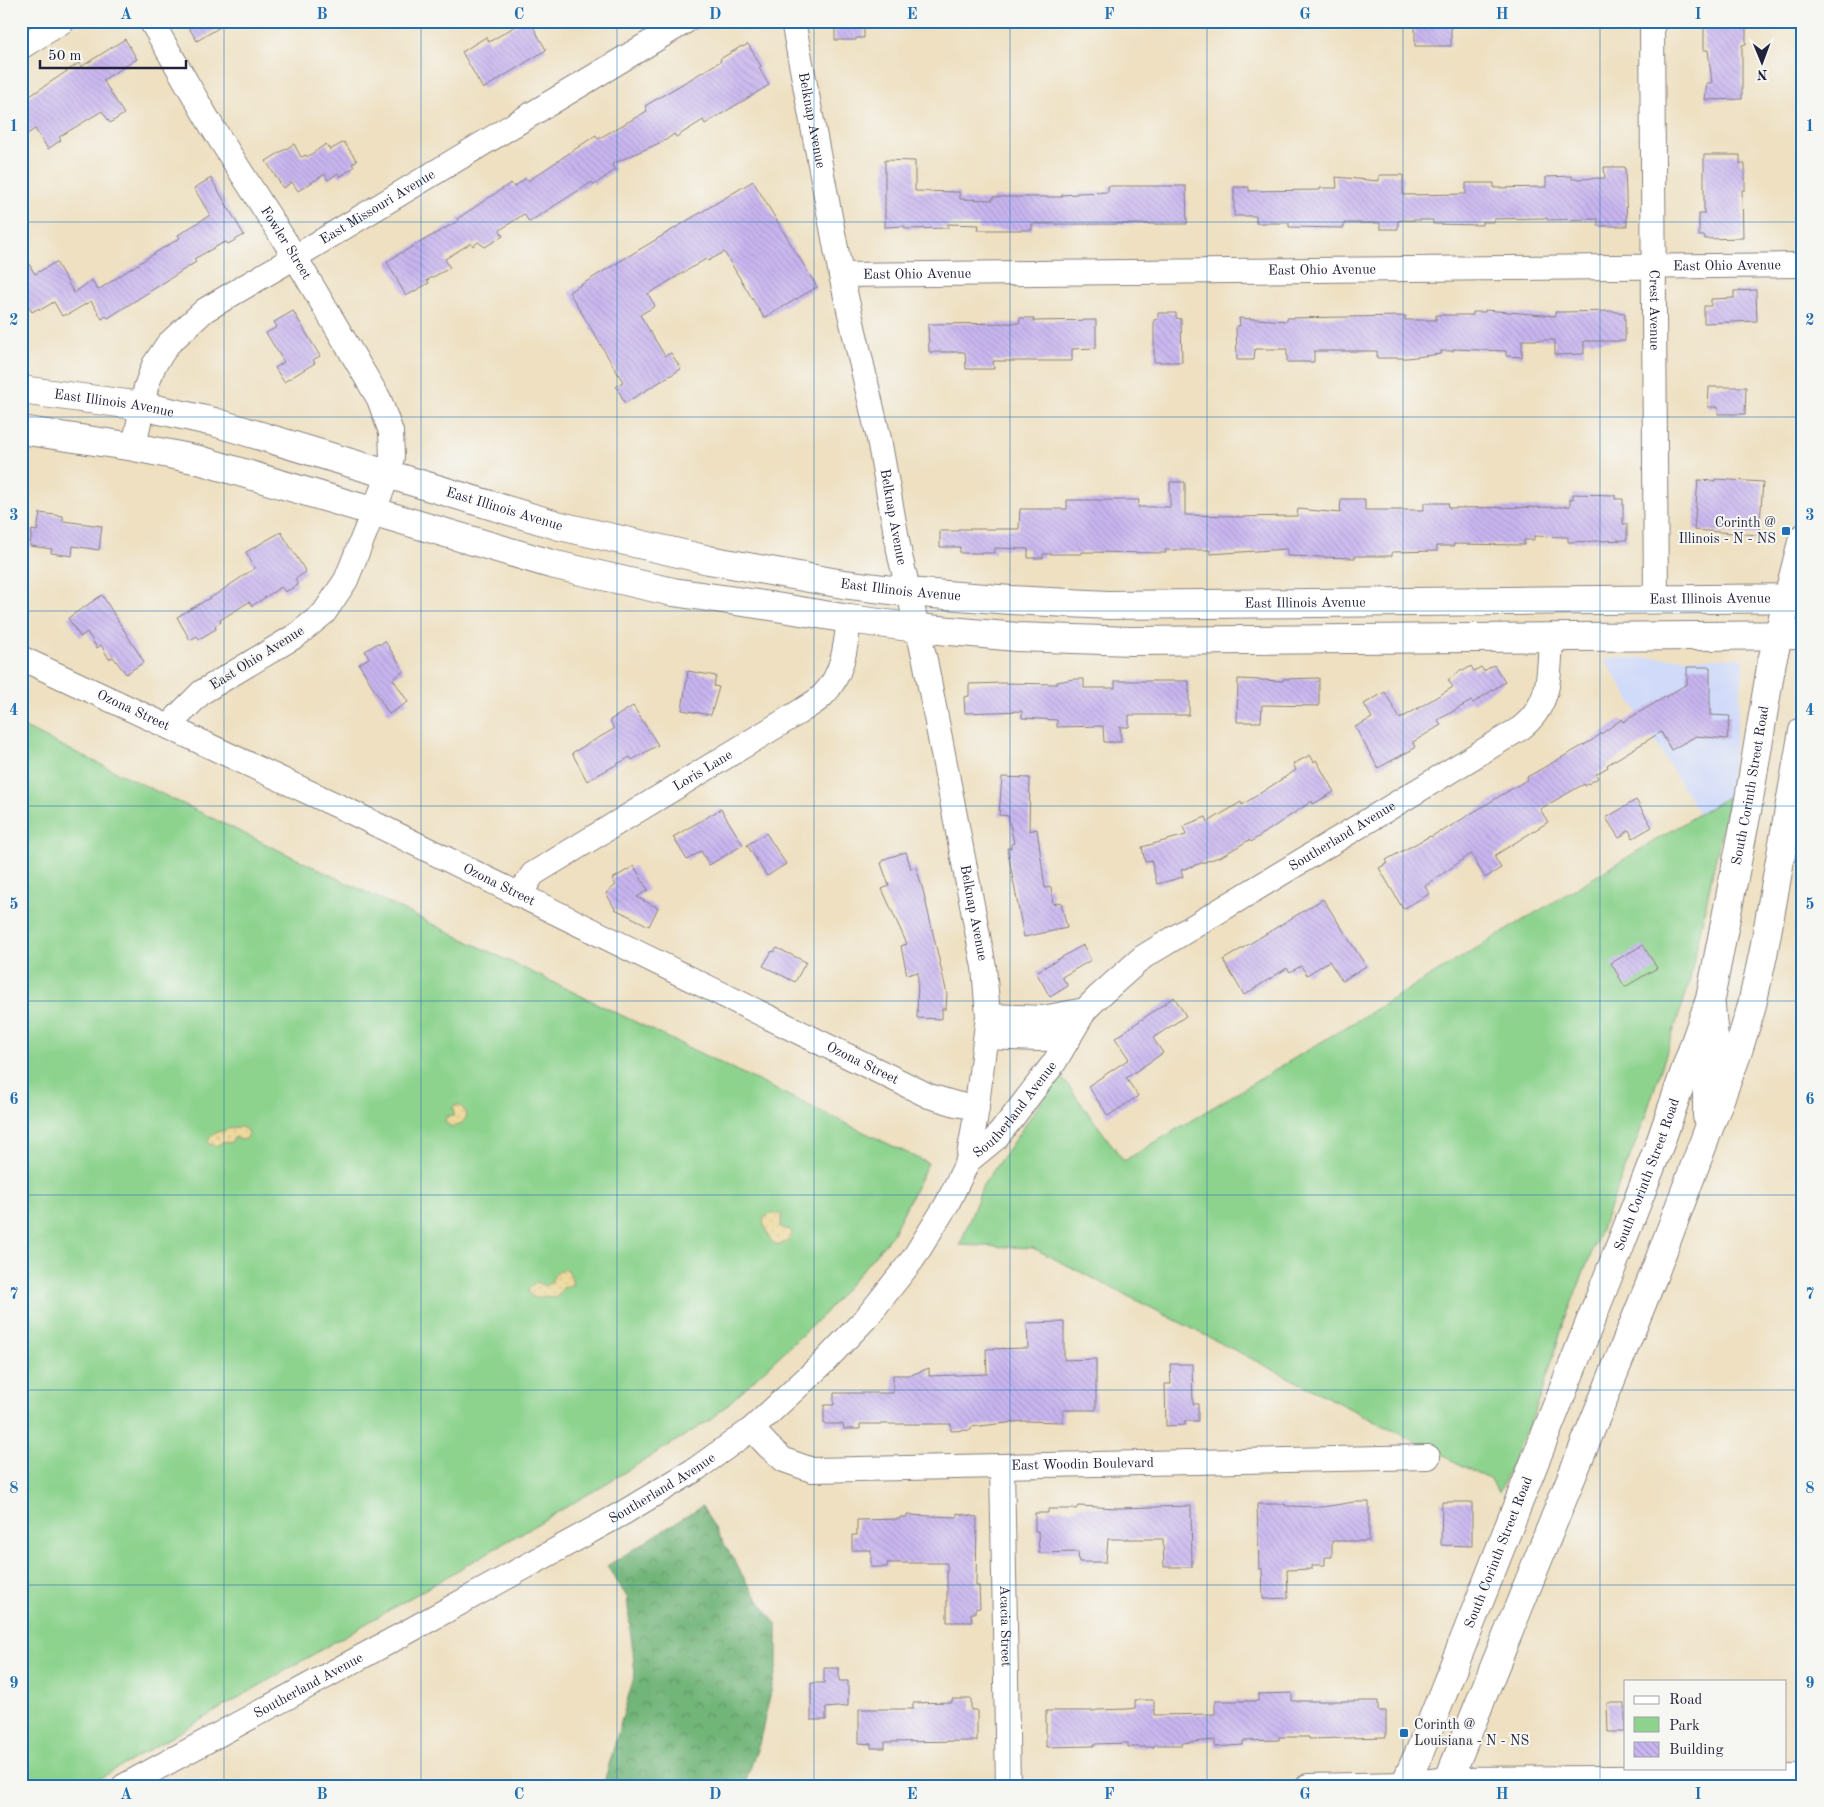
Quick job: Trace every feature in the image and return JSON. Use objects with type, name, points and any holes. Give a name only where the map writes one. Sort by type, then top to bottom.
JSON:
[{"type":"main road","name":"East Illinois Avenue","points":[[21,390],[142,406],[214,422],[388,476],[560,526],[709,560],[842,584],[907,592],[1011,600],[1108,604],[1795,598]]},
{"type":"main road","points":[[21,430],[134,446],[199,460],[551,564],[673,592],[917,628],[1017,637],[1131,641],[1790,635]]},
{"type":"main road","points":[[551,564],[560,526]]},
{"type":"main road","name":"South Corinth Street Road","points":[[1404,1785],[1420,1751],[1615,1259],[1658,1146],[1710,999],[1748,810],[1772,661],[1790,635],[1803,538]]},
{"type":"main road","points":[[1372,602],[1375,638]]},
{"type":"main road","points":[[1447,1783],[1654,1274],[1738,1054],[1751,1009],[1763,955],[1803,731]]},
{"type":"main road","points":[[1722,946],[1763,955]]},
{"type":"main road","points":[[1707,1133],[1707,1074],[1716,1049],[1710,999]]},
{"type":"main road","points":[[1615,1259],[1654,1274]]},
{"type":"street","points":[[21,47],[63,21]]},
{"type":"street","name":"Fowler Street","points":[[151,21],[211,125],[295,257],[379,399],[391,432],[392,457],[388,476]]},
{"type":"street","name":"East Missouri Avenue","points":[[134,446],[146,387],[154,365],[168,344],[205,310],[686,21]]},
{"type":"street","name":"Belknap Avenue","points":[[793,21],[841,275],[879,439],[907,592],[924,654],[984,967],[987,1026],[977,1108],[968,1161]]},
{"type":"street","name":"Crest Avenue","points":[[1652,21],[1656,599]]},
{"type":"street","name":"East Ohio Avenue","points":[[841,275],[1803,265]]},
{"type":"street","name":"East Ohio Avenue","points":[[171,728],[178,716],[202,692],[298,635],[324,613],[346,580],[359,543],[388,476]]},
{"type":"street","name":"Loris Lane","points":[[520,895],[533,874],[801,711],[824,695],[839,672],[849,619]]},
{"type":"street","name":"Southerland Avenue","points":[[124,1786],[623,1513],[696,1469],[752,1429],[822,1364],[873,1310],[913,1259],[947,1204],[968,1161],[995,1139],[1012,1118],[1054,1063],[1085,1010],[1098,997],[1143,958],[1531,721],[1546,696],[1551,636]]},
{"type":"street","name":"Ozona Street","points":[[21,658],[351,812],[929,1096],[977,1108]]},
{"type":"street","points":[[987,1026],[1085,1010]]},
{"type":"street","name":"Southerland Avenue","points":[[987,1026],[1040,1039],[1069,1038]]},
{"type":"street","name":"East Woodin Boulevard","points":[[752,1429],[784,1460],[812,1470],[1428,1457]]},
{"type":"street","name":"Acacia Street","points":[[1002,1466],[1008,1786]]},
{"type":"street","points":[[1308,1786],[1761,1781],[1803,1777]]},
{"type":"shaded area","points":[[1604,658],[1740,658],[1744,662],[1729,796],[1699,814]]},
{"type":"green space","points":[[21,726],[928,1163],[892,1235],[823,1315],[712,1419],[592,1492],[87,1786],[21,1786]]},
{"type":"green space","points":[[1729,796],[1688,988],[1641,1129],[1564,1322],[1540,1399],[1499,1492],[1489,1479],[1033,1248],[960,1245],[983,1185],[1060,1075],[1124,1161]]},
{"type":"green space","points":[[702,1506],[747,1583],[777,1626],[777,1665],[759,1744],[744,1786],[603,1786],[635,1673],[627,1597],[607,1566]]},
{"type":"sand","points":[[458,1105],[463,1108],[466,1118],[461,1124],[452,1127],[446,1123],[445,1119],[447,1116],[454,1116],[453,1107]]},
{"type":"sand","points":[[235,1127],[247,1130],[248,1137],[241,1140],[235,1137],[230,1143],[223,1142],[216,1146],[209,1144],[208,1141],[213,1135]]},
{"type":"sand","points":[[771,1214],[780,1214],[782,1217],[780,1227],[792,1232],[791,1237],[780,1245],[771,1240],[764,1220],[765,1217]]},
{"type":"sand","points":[[565,1269],[569,1271],[573,1284],[563,1288],[557,1297],[535,1298],[531,1296],[528,1290],[536,1282],[544,1286],[547,1285],[552,1281],[556,1273]]},
{"type":"building","points":[[185,21],[230,21],[197,41]]},
{"type":"building","points":[[524,21],[530,21],[546,50],[483,89],[462,52],[486,37],[489,42]]},
{"type":"building","points":[[835,21],[864,21],[864,38],[835,40]]},
{"type":"building","points":[[1415,21],[1451,21],[1451,46],[1415,46]]},
{"type":"building","points":[[1706,21],[1746,21],[1746,44],[1742,45],[1742,99],[1705,100],[1707,83],[1712,83],[1708,50],[1704,50],[1704,26],[1706,26]]},
{"type":"building","points":[[125,39],[137,59],[103,80],[124,114],[110,123],[102,111],[59,137],[61,140],[48,149],[35,129],[21,138],[21,102],[79,63],[81,67]]},
{"type":"building","points":[[748,44],[761,66],[759,68],[769,85],[705,124],[703,120],[676,137],[674,134],[666,140],[612,164],[615,170],[594,185],[592,182],[529,222],[524,214],[500,230],[503,236],[485,247],[478,242],[473,246],[471,243],[445,259],[450,268],[427,280],[429,283],[406,296],[387,262],[458,221],[457,219],[511,183],[514,187],[526,178],[528,181],[596,135],[598,139],[647,111],[645,106],[721,61],[720,59]]},
{"type":"building","points":[[344,142],[357,161],[352,164],[354,167],[340,177],[338,173],[328,180],[325,174],[298,191],[292,182],[283,188],[266,161],[294,144],[301,157],[306,155],[307,157],[326,144],[330,150]]},
{"type":"building","points":[[1704,155],[1740,155],[1740,164],[1745,164],[1745,190],[1742,190],[1743,238],[1705,239],[1705,236],[1699,236],[1699,214],[1704,214]]},
{"type":"building","points":[[885,160],[915,161],[915,191],[959,192],[960,199],[993,200],[993,197],[1062,197],[1062,195],[1077,193],[1108,192],[1108,186],[1186,186],[1187,224],[1032,224],[1032,230],[978,230],[979,225],[948,224],[948,228],[905,229],[905,226],[885,227]]},
{"type":"building","points":[[1604,167],[1625,167],[1627,226],[1598,226],[1598,219],[1547,220],[1547,218],[1494,219],[1494,222],[1482,222],[1482,225],[1433,224],[1433,220],[1403,220],[1398,221],[1398,229],[1380,229],[1380,223],[1344,223],[1344,228],[1289,227],[1289,223],[1256,223],[1256,216],[1234,216],[1234,187],[1249,187],[1249,191],[1320,190],[1320,188],[1337,188],[1336,177],[1379,181],[1379,175],[1403,175],[1403,195],[1466,194],[1466,183],[1494,183],[1494,188],[1546,187],[1546,177],[1572,176],[1572,179],[1605,178]]},
{"type":"building","points":[[211,178],[244,235],[228,244],[226,242],[221,244],[194,259],[196,262],[108,318],[106,316],[102,319],[91,301],[62,316],[54,302],[32,312],[21,295],[21,251],[35,274],[56,262],[74,293],[92,280],[98,290],[180,238],[178,235],[210,215],[194,188]]},
{"type":"building","points":[[753,181],[817,287],[764,318],[724,252],[708,261],[706,259],[648,294],[655,306],[640,315],[665,356],[671,353],[681,369],[625,403],[616,386],[623,382],[569,292]]},
{"type":"building","points":[[1756,290],[1757,321],[1704,323],[1704,306],[1711,306],[1711,299],[1734,298],[1734,291]]},
{"type":"building","points":[[1485,310],[1555,316],[1555,312],[1615,311],[1625,313],[1625,341],[1584,341],[1584,354],[1555,355],[1555,340],[1522,340],[1522,357],[1506,356],[1506,351],[1453,349],[1453,351],[1441,351],[1441,354],[1407,358],[1377,358],[1377,351],[1314,351],[1314,362],[1287,362],[1287,349],[1255,349],[1254,360],[1237,360],[1236,326],[1240,326],[1239,318],[1287,321],[1287,318],[1405,316],[1405,320],[1436,320],[1436,315],[1473,315],[1473,312],[1485,312]]},
{"type":"building","points":[[293,311],[320,356],[313,360],[315,363],[284,382],[275,368],[284,362],[266,333],[277,327],[274,322]]},
{"type":"building","points":[[1158,313],[1176,313],[1176,318],[1181,319],[1182,362],[1154,362],[1154,320],[1158,319]]},
{"type":"building","points":[[1020,318],[1033,318],[1034,321],[1096,320],[1096,348],[1072,349],[1072,361],[993,361],[994,369],[966,369],[965,352],[929,352],[928,324],[1019,323]]},
{"type":"building","points":[[1709,387],[1746,387],[1745,414],[1718,414],[1718,407],[1708,407]]},
{"type":"building","points":[[1715,479],[1763,482],[1759,535],[1694,530],[1698,480],[1715,481]]},
{"type":"building","points":[[1170,482],[1185,482],[1185,515],[1232,517],[1297,516],[1298,509],[1340,513],[1341,499],[1365,499],[1365,510],[1424,510],[1424,503],[1448,503],[1449,508],[1561,507],[1570,506],[1570,499],[1573,499],[1573,494],[1615,495],[1615,499],[1623,499],[1623,524],[1627,524],[1627,540],[1568,542],[1568,537],[1534,536],[1534,540],[1524,540],[1524,545],[1454,544],[1454,546],[1437,546],[1437,551],[1392,552],[1392,556],[1355,556],[1355,558],[1287,556],[1287,549],[1210,554],[1210,550],[1165,550],[1166,553],[1082,552],[1082,554],[1043,554],[1043,558],[1028,558],[1028,549],[995,548],[995,553],[960,553],[960,547],[940,547],[940,531],[958,531],[958,529],[1019,529],[1020,509],[1067,509],[1067,500],[1139,500],[1138,507],[1170,507]]},
{"type":"building","points":[[40,513],[63,516],[63,521],[102,526],[99,550],[73,546],[72,556],[51,553],[52,549],[30,546],[32,530],[37,531]]},
{"type":"building","points":[[281,532],[306,572],[295,579],[298,585],[285,592],[281,587],[252,606],[249,602],[220,620],[221,622],[215,626],[216,629],[199,639],[197,636],[190,640],[177,617],[215,595],[255,568],[246,552]]},
{"type":"building","points":[[102,595],[144,662],[126,674],[113,657],[109,659],[101,645],[97,648],[87,632],[80,637],[68,618]]},
{"type":"building","points":[[385,641],[404,671],[393,679],[408,702],[389,714],[359,664],[369,658],[365,651]]},
{"type":"building","points":[[1494,665],[1505,682],[1473,703],[1471,701],[1438,720],[1441,725],[1413,742],[1415,748],[1378,768],[1355,727],[1372,718],[1364,704],[1385,692],[1400,719],[1453,687],[1448,680],[1462,669],[1463,671],[1471,666],[1474,671],[1481,667],[1484,671]]},
{"type":"building","points":[[1687,667],[1710,667],[1710,715],[1730,716],[1727,739],[1696,736],[1671,750],[1661,732],[1607,765],[1608,767],[1596,774],[1598,778],[1540,809],[1548,822],[1494,856],[1501,868],[1485,878],[1471,854],[1425,886],[1429,894],[1403,909],[1379,868],[1388,863],[1386,860],[1441,832],[1528,779],[1527,777],[1591,741],[1622,719],[1623,722],[1687,684]]},
{"type":"building","points":[[688,671],[716,676],[714,686],[719,687],[711,715],[682,710]]},
{"type":"building","points":[[1319,678],[1319,706],[1262,705],[1261,722],[1237,722],[1238,679],[1283,681],[1283,679]]},
{"type":"building","points":[[1084,679],[1084,688],[1115,688],[1115,681],[1189,681],[1189,715],[1129,715],[1129,727],[1120,727],[1121,742],[1104,742],[1103,726],[1057,727],[1057,720],[1022,718],[1022,711],[965,713],[964,697],[969,696],[969,684],[1057,684],[1057,682]]},
{"type":"building","points":[[633,706],[658,745],[632,760],[630,757],[587,781],[572,753],[614,729],[610,720]]},
{"type":"building","points":[[1310,755],[1314,762],[1316,760],[1334,792],[1313,804],[1312,801],[1251,842],[1249,840],[1222,856],[1181,870],[1183,877],[1157,884],[1151,860],[1145,862],[1142,847],[1186,835],[1183,826],[1206,817],[1208,822],[1241,802],[1242,805],[1296,770],[1293,764]]},
{"type":"building","points":[[1002,777],[1030,778],[1029,831],[1037,829],[1045,888],[1051,887],[1053,904],[1061,902],[1067,928],[1024,937],[1007,848],[1011,848],[1011,844],[1014,843],[1008,816],[999,815]]},
{"type":"building","points":[[1636,800],[1652,827],[1633,838],[1629,830],[1619,838],[1606,818]]},
{"type":"building","points":[[721,809],[743,845],[709,865],[701,851],[687,860],[673,837]]},
{"type":"building","points":[[766,833],[786,864],[767,876],[747,845]]},
{"type":"building","points":[[906,852],[911,869],[916,867],[923,890],[947,994],[946,1009],[942,1009],[942,1019],[917,1018],[918,972],[907,975],[901,946],[907,944],[882,889],[889,886],[881,863],[884,859]]},
{"type":"building","points":[[634,866],[648,890],[637,897],[658,908],[649,926],[615,909],[606,893],[616,885],[612,879]]},
{"type":"building","points":[[1323,899],[1366,966],[1342,981],[1329,961],[1307,975],[1301,966],[1290,972],[1287,968],[1244,995],[1223,960]]},
{"type":"building","points":[[1083,945],[1091,960],[1062,977],[1068,986],[1050,997],[1036,972]]},
{"type":"building","points":[[1643,945],[1657,968],[1625,987],[1611,963]]},
{"type":"building","points":[[777,948],[806,962],[795,982],[763,966],[772,951],[774,952]]},
{"type":"building","points":[[1174,997],[1186,1016],[1153,1038],[1163,1053],[1126,1078],[1138,1096],[1108,1116],[1088,1086],[1129,1059],[1115,1038]]},
{"type":"building","points":[[1064,1322],[1064,1360],[1096,1359],[1096,1410],[1063,1410],[1063,1422],[1024,1421],[971,1427],[971,1430],[951,1431],[951,1424],[860,1424],[860,1429],[844,1429],[843,1424],[824,1424],[824,1405],[834,1405],[834,1393],[893,1393],[893,1375],[911,1375],[929,1368],[929,1376],[987,1374],[986,1349],[1028,1348],[1027,1323]]},
{"type":"building","points":[[1170,1364],[1192,1364],[1193,1404],[1198,1404],[1198,1421],[1185,1421],[1185,1425],[1166,1426],[1165,1384],[1171,1384]]},
{"type":"building","points":[[1354,1502],[1369,1502],[1369,1541],[1332,1541],[1332,1557],[1325,1557],[1325,1565],[1312,1565],[1312,1569],[1287,1570],[1288,1598],[1263,1599],[1262,1568],[1259,1569],[1257,1504],[1323,1507]]},
{"type":"building","points":[[1442,1502],[1472,1502],[1472,1546],[1441,1545]]},
{"type":"building","points":[[1078,1506],[1118,1508],[1191,1506],[1192,1567],[1164,1567],[1163,1539],[1108,1539],[1106,1562],[1079,1562],[1078,1552],[1039,1553],[1038,1531],[1035,1531],[1035,1513],[1048,1513],[1048,1509],[1076,1509]]},
{"type":"building","points":[[957,1513],[977,1517],[976,1586],[979,1586],[980,1608],[975,1609],[975,1613],[971,1613],[972,1622],[947,1622],[947,1563],[887,1563],[887,1567],[871,1567],[871,1550],[852,1550],[852,1535],[857,1535],[857,1520],[900,1519],[900,1517],[907,1517],[907,1515],[957,1517]]},
{"type":"building","points":[[824,1668],[839,1668],[839,1681],[848,1681],[848,1706],[826,1708],[826,1720],[811,1720],[811,1683],[824,1683]]},
{"type":"building","points":[[1292,1693],[1292,1701],[1378,1701],[1378,1711],[1386,1711],[1386,1737],[1309,1739],[1309,1737],[1279,1737],[1279,1740],[1243,1741],[1243,1745],[1215,1747],[1215,1740],[1182,1743],[1182,1745],[1154,1745],[1154,1747],[1128,1747],[1128,1743],[1046,1747],[1046,1711],[1128,1709],[1135,1708],[1135,1700],[1154,1700],[1154,1715],[1215,1714],[1215,1701],[1258,1701],[1258,1694]]},
{"type":"building","points":[[952,1699],[971,1699],[971,1710],[977,1710],[977,1741],[885,1742],[885,1748],[871,1748],[871,1744],[859,1743],[859,1709],[913,1709],[913,1703],[952,1702]]},
{"type":"building","points":[[1607,1703],[1624,1703],[1624,1732],[1608,1732]]},
{"type":"place","name":"Corinth @ Illinois - N - NS","points":[[1786,531]]},
{"type":"place","name":"Corinth @ Louisiana - N - NS","points":[[1404,1733]]}]
